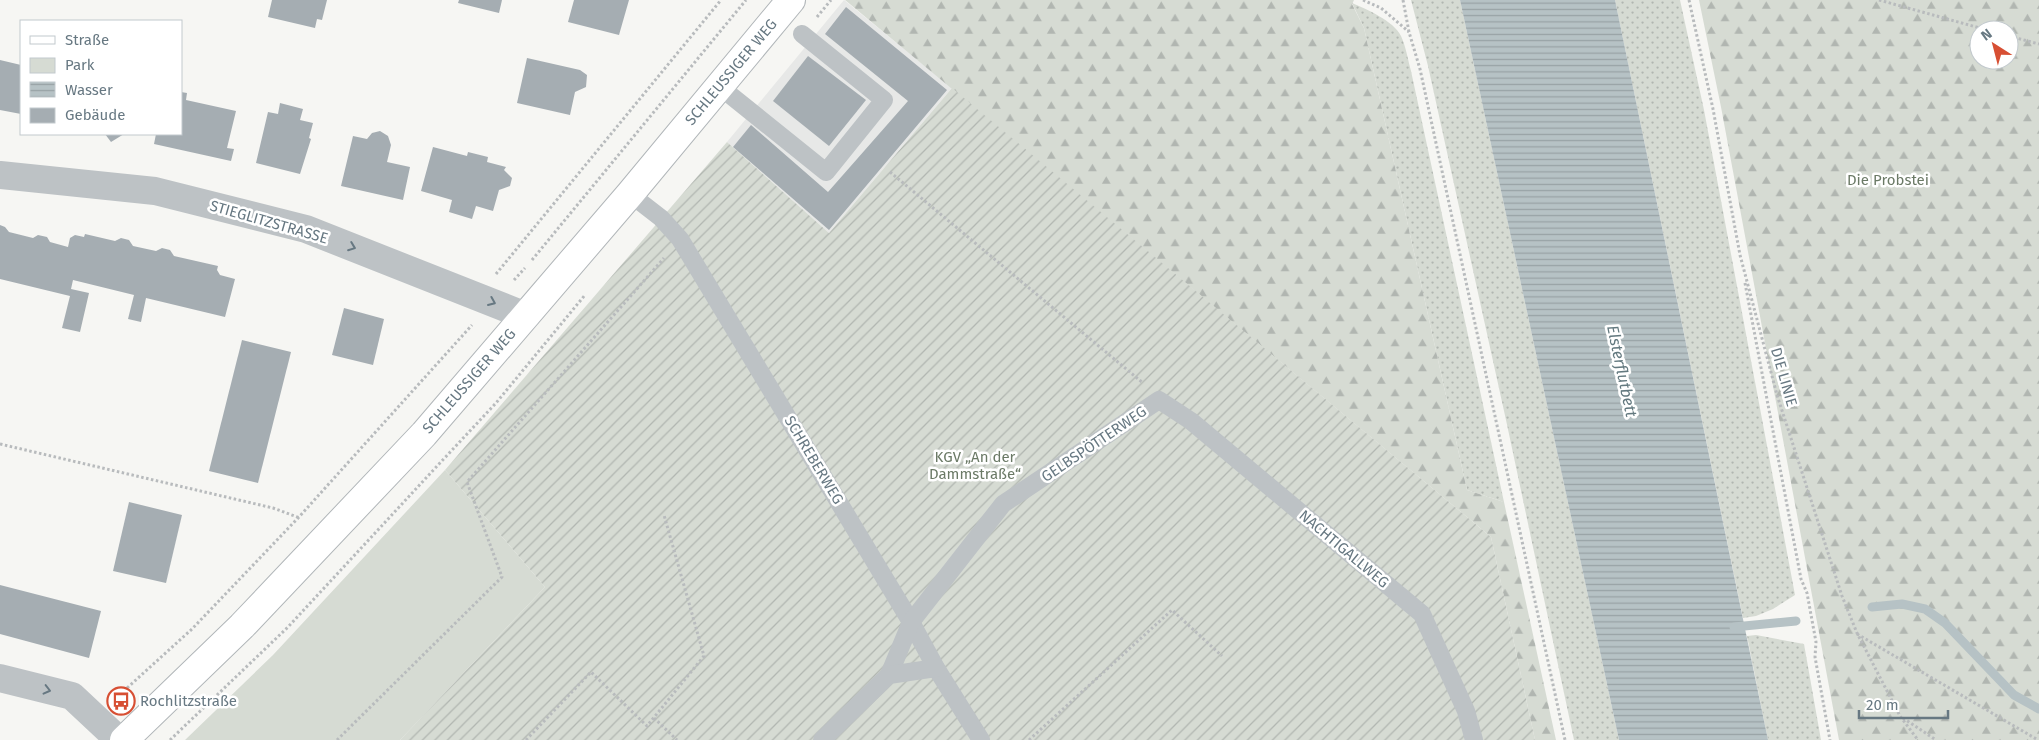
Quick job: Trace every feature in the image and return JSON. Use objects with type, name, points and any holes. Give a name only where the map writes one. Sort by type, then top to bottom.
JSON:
[{"type":"main road","name":"SCHLEUSSIGER WEG","points":[[124,740],[242,626],[410,448],[630,194],[791,0]]},
{"type":"street","name":"STIEGLITZSTRASSE","points":[[0,174],[155,191],[306,229],[526,316]]},
{"type":"street","points":[[0,678],[72,696],[119,740]]},
{"type":"lane","points":[[719,86],[826,172],[884,100],[802,34]]},
{"type":"lane","name":"SCHREBERWEG","points":[[630,194],[661,218],[680,239],[981,740]]},
{"type":"lane","name":"GELBSPÖTTERWEG","points":[[889,675],[911,622],[1003,504],[1158,400]]},
{"type":"lane","name":"NACHTIGALLWEG","points":[[1158,400],[1191,421],[1422,614],[1466,711],[1474,740]]},
{"type":"lane","points":[[822,740],[889,675],[936,668]]},
{"type":"path","points":[[478,296],[720,0]]},
{"type":"path","points":[[527,266],[746,0]]},
{"type":"path","points":[[1363,0],[1381,8],[1409,32]]},
{"type":"path","points":[[1403,0],[1489,383],[1565,740]]},
{"type":"path","name":"DIE LINIE","points":[[1690,0],[1713,108],[1740,255],[1776,395],[1842,596],[1857,633],[1900,716],[1918,740]]},
{"type":"path","points":[[1879,0],[1969,25]]},
{"type":"path","points":[[2019,39],[2039,44]]},
{"type":"path","points":[[890,172],[1144,384],[1158,400]]},
{"type":"path","points":[[337,740],[502,577],[467,482],[680,239]]},
{"type":"path","points":[[1740,255],[1801,579],[1807,593],[1816,642],[1815,657],[1830,740]]},
{"type":"path","points":[[94,717],[192,630],[299,517],[474,322]]},
{"type":"path","points":[[0,444],[273,508],[286,513]]},
{"type":"path","points":[[526,740],[591,672],[647,726],[704,656],[664,514]]},
{"type":"path","points":[[1029,740],[1172,610],[1222,656]]},
{"type":"path","points":[[1857,633],[2038,740]]},
{"type":"path","points":[[1900,716],[1936,740]]},
{"type":"path","points":[[654,718],[677,740]]},
{"type":"shaded area","points":[[844,0],[952,88],[829,233],[727,142]]},
{"type":"green space","points":[[845,0],[1354,0],[1352,4],[1364,28],[1467,490],[1504,502],[1556,740],[1535,740],[1491,537]]},
{"type":"green space","points":[[1411,0],[1460,0],[1619,740],[1574,740],[1506,420],[1428,66]]},
{"type":"green space","points":[[1615,0],[1680,0],[1704,110],[1795,595],[1773,609],[1756,616],[1743,618]]},
{"type":"green space","name":"Die Probstei","points":[[1699,0],[2039,0],[2039,740],[1839,740],[1721,107]]},
{"type":"green space","points":[[1352,3],[1379,16],[1392,25],[1401,36],[1404,45],[1504,502],[1467,490],[1364,28]]},
{"type":"green space","name":"KGV „An der Dammstraße“","points":[[952,88],[1491,537],[1535,740],[400,740],[545,587],[445,470],[727,142],[829,233]]},
{"type":"green space","points":[[445,470],[545,587],[400,740],[185,740],[273,655]]},
{"type":"green space","points":[[1756,635],[1804,644],[1821,740],[1768,740],[1747,636]]},
{"type":"water","name":"Elsterflutbett","points":[[1460,0],[1615,0],[1768,740],[1619,740]]},
{"type":"building","points":[[272,0],[327,0],[322,20],[317,19],[315,28],[268,17]]},
{"type":"building","points":[[459,0],[502,0],[499,13],[458,3]]},
{"type":"building","points":[[574,0],[629,0],[619,35],[568,22]]},
{"type":"building","points":[[846,7],[947,90],[829,230],[733,147],[751,125],[828,192],[908,101],[825,34]]},
{"type":"building","points":[[808,56],[866,100],[829,146],[773,101]]},
{"type":"building","points":[[527,58],[580,70],[587,75],[586,87],[575,92],[570,115],[517,103]]},
{"type":"building","points":[[0,60],[20,65],[20,114],[0,110]]},
{"type":"building","points":[[182,92],[187,93],[186,100],[236,111],[227,148],[234,149],[231,161],[154,144],[156,135],[182,135]]},
{"type":"building","points":[[280,103],[303,109],[300,120],[313,123],[309,138],[311,139],[300,174],[256,163],[268,112],[278,114]]},
{"type":"building","points":[[380,131],[388,136],[391,145],[387,162],[410,167],[403,200],[341,186],[353,136],[367,139],[372,133]]},
{"type":"building","points":[[106,135],[122,135],[111,142]]},
{"type":"building","points":[[433,147],[467,156],[468,152],[488,157],[487,162],[506,167],[504,170],[512,178],[510,186],[499,190],[493,211],[476,206],[472,219],[449,212],[452,200],[421,191]]},
{"type":"building","points":[[0,225],[9,232],[33,238],[38,235],[47,237],[50,242],[68,247],[70,238],[75,235],[84,237],[85,234],[115,241],[121,238],[129,240],[133,246],[156,251],[162,248],[170,250],[174,256],[218,266],[217,270],[220,275],[235,279],[225,317],[146,298],[141,322],[128,319],[134,295],[73,280],[71,289],[89,293],[80,332],[62,328],[70,296],[0,279]]},
{"type":"building","points":[[344,308],[384,319],[373,365],[332,355]]},
{"type":"building","points":[[242,340],[291,352],[258,483],[209,471]]},
{"type":"building","points":[[129,502],[182,515],[166,583],[113,571]]},
{"type":"building","points":[[0,585],[101,611],[89,658],[0,634]]},
{"type":"waterway","points":[[1872,607],[1902,604],[1925,609],[1945,623],[2014,695],[2039,709]]},
{"type":"waterway","points":[[1734,627],[1796,621]]},
{"type":"place","name":"Rochlitzstraße","points":[[121,701]]}]
